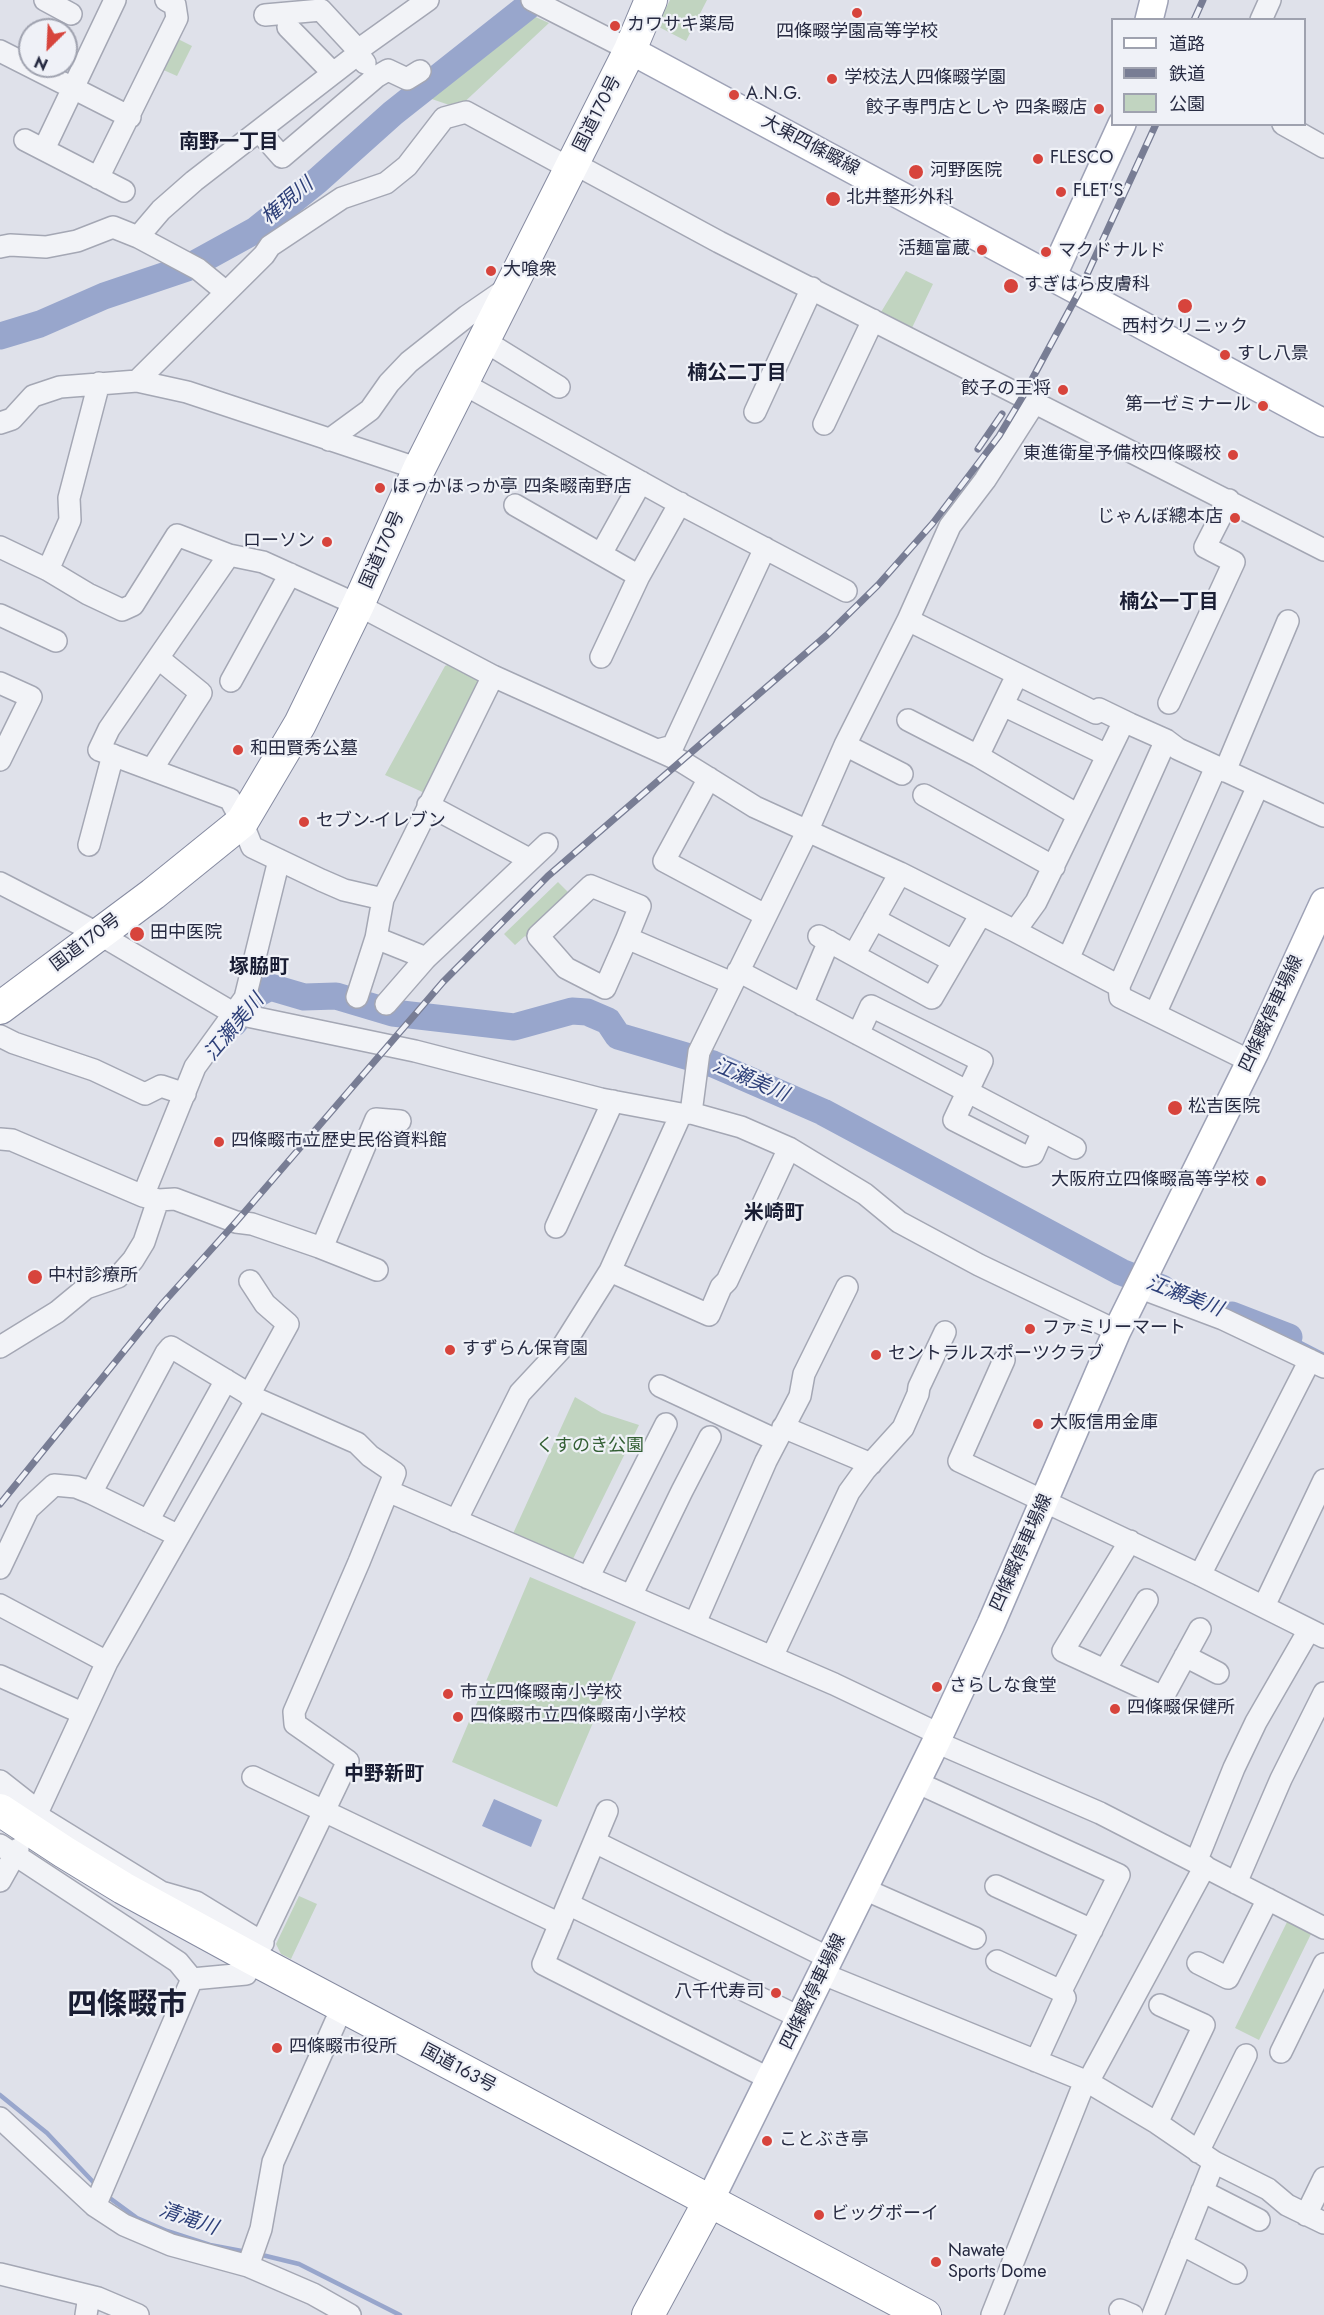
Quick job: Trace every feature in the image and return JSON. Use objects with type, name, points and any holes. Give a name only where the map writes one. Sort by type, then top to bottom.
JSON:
[{"type":"highway","name":"国道170号","points":[[0,1008],[153,894],[242,822],[300,724],[358,604],[419,469],[630,50],[651,0]]},
{"type":"highway","name":"国道163号","points":[[0,1810],[123,1888],[490,2086],[893,2315]]},
{"type":"highway","name":"国道163号","points":[[8,1844],[115,1899],[254,1959],[336,2021],[925,2315]]},
{"type":"highway","points":[[648,2315],[706,2207]]},
{"type":"main road","points":[[1150,18],[1154,0]]},
{"type":"main road","name":"大東四條畷線","points":[[630,50],[1052,277]]},
{"type":"main road","points":[[1121,126],[1052,277],[1324,423]]},
{"type":"main road","name":"四條畷停車場線","points":[[706,2207],[938,1738],[991,1624],[1117,1331],[1250,1061],[1324,902]]},
{"type":"street","points":[[45,0],[71,14]]},
{"type":"street","points":[[44,149],[115,0]]},
{"type":"street","points":[[98,178],[177,18],[175,5],[166,0]]},
{"type":"street","points":[[138,237],[161,210],[194,181],[428,0]]},
{"type":"street","points":[[1262,18],[1270,0]]},
{"type":"street","points":[[538,3],[630,50]]},
{"type":"street","points":[[265,15],[321,10],[358,52],[376,77]]},
{"type":"street","points":[[288,27],[332,72]]},
{"type":"street","points":[[0,51],[130,117]]},
{"type":"street","points":[[259,131],[282,157],[376,77],[388,70],[407,79],[420,71]]},
{"type":"street","points":[[137,381],[264,255],[270,246],[342,198],[386,183],[407,166],[444,118],[466,112],[1324,550]]},
{"type":"street","points":[[1287,126],[1324,147]]},
{"type":"street","points":[[25,140],[124,191]]},
{"type":"street","points":[[0,247],[10,245],[46,247],[77,242],[113,227],[138,237],[192,266],[226,292]]},
{"type":"street","points":[[329,440],[370,410],[389,383],[409,362],[512,284]]},
{"type":"street","points":[[755,412],[812,288]]},
{"type":"street","points":[[824,424],[873,320]]},
{"type":"street","points":[[483,340],[559,387]]},
{"type":"street","points":[[0,423],[12,419],[33,396],[60,387],[137,381],[187,392],[419,469]]},
{"type":"street","points":[[48,570],[70,520],[69,498],[99,383]]},
{"type":"street","points":[[462,383],[846,591]]},
{"type":"street","points":[[456,1521],[520,1393],[561,1349],[610,1270],[686,1113],[698,1059],[735,977],[807,832],[845,745],[908,620],[950,526],[985,480],[1035,402]]},
{"type":"street","points":[[601,554],[641,482]]},
{"type":"street","points":[[1169,703],[1234,562],[1205,547],[1229,500]]},
{"type":"street","points":[[601,657],[639,576],[680,503]]},
{"type":"street","points":[[515,505],[639,576]]},
{"type":"street","points":[[0,547],[122,610],[133,605],[177,535],[229,555],[263,562],[358,604],[493,676],[681,761],[755,807],[900,873],[1119,986]]},
{"type":"street","points":[[658,750],[673,746],[765,548]]},
{"type":"street","points":[[229,555],[109,729],[99,750],[230,799],[252,848],[344,890],[383,899]]},
{"type":"street","points":[[231,681],[290,574]]},
{"type":"street","points":[[0,615],[56,641]]},
{"type":"street","points":[[908,620],[1017,675],[1096,712],[1099,710],[1166,740],[1178,749],[1324,816]]},
{"type":"street","points":[[1250,1061],[1120,997],[1119,986],[1288,621]]},
{"type":"street","points":[[152,770],[201,693],[158,658]]},
{"type":"street","points":[[978,756],[1017,675]]},
{"type":"street","points":[[357,997],[376,938],[383,899],[493,676]]},
{"type":"street","points":[[0,683],[31,697],[0,760]]},
{"type":"street","points":[[1003,705],[1107,756]]},
{"type":"street","points":[[908,720],[978,756],[1078,815]]},
{"type":"street","points":[[1015,932],[1036,902],[1124,721]]},
{"type":"street","points":[[1068,959],[1166,740]]},
{"type":"street","points":[[845,745],[902,774]]},
{"type":"street","points":[[89,845],[113,755]]},
{"type":"street","points":[[709,778],[664,861],[765,915]]},
{"type":"street","points":[[1155,1014],[1258,786]]},
{"type":"street","points":[[924,795],[1054,867]]},
{"type":"street","points":[[428,805],[529,859]]},
{"type":"street","points":[[386,1004],[426,958],[547,844]]},
{"type":"street","points":[[0,1347],[57,1312],[86,1288],[118,1277],[133,1260],[144,1242],[151,1198],[195,1067],[245,998],[279,860]]},
{"type":"street","points":[[854,955],[900,873]]},
{"type":"street","points":[[0,883],[99,934],[233,1013],[415,1051],[613,1101],[686,1113],[741,1127],[789,1148],[865,1194],[909,1227],[979,1265],[1117,1331]]},
{"type":"street","points":[[591,886],[640,906],[627,938],[605,988],[566,968],[538,936],[591,886]]},
{"type":"street","points":[[802,1005],[824,938],[932,998],[981,914]]},
{"type":"street","points":[[874,919],[953,961]]},
{"type":"street","points":[[376,938],[426,958]]},
{"type":"street","points":[[627,938],[735,977],[802,1005],[1075,1148]]},
{"type":"street","points":[[858,1034],[871,1006],[982,1061],[954,1120],[1026,1156],[1033,1154],[1043,1131]]},
{"type":"street","points":[[0,1036],[94,1070],[145,1094],[161,1086],[185,1094]]},
{"type":"street","points":[[556,1227],[613,1101]]},
{"type":"street","points":[[322,1248],[376,1119],[400,1121]]},
{"type":"street","points":[[0,1138],[12,1140],[151,1198],[175,1199],[236,1222],[252,1224],[322,1248],[377,1270]]},
{"type":"street","points":[[610,1270],[709,1315],[789,1148]]},
{"type":"street","points":[[38,1818],[82,1713],[107,1662],[179,1536],[253,1397],[288,1324],[265,1304],[250,1281]]},
{"type":"street","points":[[1140,1282],[1317,1363],[1200,1575]]},
{"type":"street","points":[[695,1623],[780,1434],[800,1396],[804,1374],[847,1287]]},
{"type":"street","points":[[772,1657],[849,1492],[903,1428],[945,1332]]},
{"type":"street","points":[[91,1493],[171,1347],[253,1397],[357,1443],[370,1456],[395,1473],[294,1712],[296,1724],[348,1761],[254,1959],[192,1979],[99,2197]]},
{"type":"street","points":[[992,2315],[1087,2082],[1200,1864],[1234,1768],[1256,1722],[1317,1633],[1130,1541],[959,1461],[1004,1360]]},
{"type":"street","points":[[148,1521],[226,1380]]},
{"type":"street","points":[[660,1386],[780,1434],[872,1464]]},
{"type":"street","points":[[588,1578],[666,1424]]},
{"type":"street","points":[[632,1596],[710,1437]]},
{"type":"street","points":[[1264,1606],[1324,1480]]},
{"type":"street","points":[[0,1568],[28,1509],[54,1485],[76,1487],[91,1493],[179,1536]]},
{"type":"street","points":[[388,1491],[834,1684],[938,1738],[1100,1813],[1324,1928]]},
{"type":"street","points":[[1130,1541],[1064,1651],[1163,1697],[1200,1629]]},
{"type":"street","points":[[1105,1671],[1147,1600]]},
{"type":"street","points":[[0,1605],[107,1662]]},
{"type":"street","points":[[1185,1656],[1218,1673]]},
{"type":"street","points":[[0,1676],[82,1713]]},
{"type":"street","points":[[1236,1883],[1281,1779],[1324,1693]]},
{"type":"street","points":[[253,1777],[560,1924]]},
{"type":"street","points":[[0,1781],[38,1818],[161,1892],[196,1902],[254,1959]]},
{"type":"street","points":[[916,1782],[1119,1875],[1061,1992]]},
{"type":"street","points":[[608,1811],[543,1964],[770,2079]]},
{"type":"street","points":[[595,1842],[827,1966],[1087,2082],[1157,2123],[1206,2157],[1268,2189],[1287,2205],[1315,2219],[1324,2178]]},
{"type":"street","points":[[0,1881],[8,1844],[178,1962],[192,1979]]},
{"type":"street","points":[[996,1886],[1092,1930]]},
{"type":"street","points":[[864,1889],[975,1938]]},
{"type":"street","points":[[1198,1963],[1228,1978],[1268,1899]]},
{"type":"street","points":[[568,1904],[801,2018]]},
{"type":"street","points":[[997,1961],[1061,1992],[1065,1998],[1036,2061]]},
{"type":"street","points":[[1281,2052],[1324,1964]]},
{"type":"street","points":[[1157,2123],[1204,2025],[1160,2005]]},
{"type":"street","points":[[251,2259],[261,2229],[273,2162],[336,2021]]},
{"type":"street","points":[[1153,2315],[1202,2191],[1206,2157],[1246,2055]]},
{"type":"street","points":[[0,2118],[99,2197],[124,2225],[171,2245],[251,2259],[350,2315]]},
{"type":"street","points":[[1202,2191],[1259,2220]]},
{"type":"street","points":[[1181,2244],[1236,2273]]},
{"type":"street","points":[[0,2274],[88,2306],[138,2315]]},
{"type":"green space","points":[[670,0],[707,0],[686,41],[657,26]]},
{"type":"green space","points":[[531,15],[549,23],[458,108],[423,96]]},
{"type":"green space","points":[[174,37],[192,46],[177,76],[159,68]]},
{"type":"green space","points":[[906,271],[933,284],[910,332],[878,317]]},
{"type":"green space","points":[[456,661],[487,676],[429,795],[385,775],[445,666]]},
{"type":"green space","points":[[558,882],[572,896],[528,939],[525,936],[515,945],[504,934]]},
{"type":"green space","name":"くすのき公園","points":[[575,1397],[602,1413],[639,1425],[571,1563],[511,1538]]},
{"type":"green space","points":[[530,1577],[636,1622],[557,1807],[452,1762]]},
{"type":"green space","points":[[299,1896],[317,1904],[291,1959],[281,1954],[276,1944]]},
{"type":"green space","points":[[1288,1920],[1312,1932],[1259,2040],[1235,2028]]},
{"type":"water","points":[[494,1799],[542,1820],[531,1847],[482,1826]]},
{"type":"waterway","name":"権現川","points":[[0,336],[40,324],[104,296],[187,268],[256,230],[317,181],[393,113],[536,0]]},
{"type":"waterway","name":"江瀬美川","points":[[234,1023],[257,994],[270,987],[304,997],[336,996],[393,1013],[514,1027],[572,1011],[587,1012],[608,1021],[618,1036],[713,1064],[823,1112],[1121,1272],[1162,1288]]},
{"type":"waterway","name":"江瀬美川","points":[[1232,1315],[1289,1337]]},
{"type":"waterway","name":"江瀬美川","points":[[1289,1337],[1324,1355]]},
{"type":"waterway","name":"清滝川","points":[[0,2095],[47,2133],[96,2185]]},
{"type":"waterway","name":"清滝川","points":[[107,2196],[137,2218],[167,2231],[210,2245],[247,2252]]},
{"type":"waterway","name":"清滝川","points":[[258,2254],[299,2264],[400,2315]]},
{"type":"railway","points":[[1195,18],[1203,0]]},
{"type":"railway","points":[[0,1504],[163,1303],[443,982],[548,876],[827,635],[878,585],[933,523],[999,436],[1023,396],[1079,292],[1155,126]]},
{"type":"railway","points":[[978,449],[1002,414]]},
{"type":"place","name":"四條畷学園高等学校","points":[[857,13]]},
{"type":"place","name":"カワサキ薬局","points":[[615,26]]},
{"type":"place","name":"学校法人四條畷学園","points":[[832,79]]},
{"type":"place","name":"A.N.G.","points":[[734,95]]},
{"type":"place","name":"餃子専門店としや 四条畷店","points":[[1099,109]]},
{"type":"place","name":"FLESCO","points":[[1038,159]]},
{"type":"place","name":"河野医院","points":[[916,172]]},
{"type":"place","name":"FLET'S","points":[[1061,192]]},
{"type":"place","name":"北井整形外科","points":[[833,199]]},
{"type":"place","name":"活麺富蔵","points":[[982,250]]},
{"type":"place","name":"マクドナルド","points":[[1046,252]]},
{"type":"place","name":"大喰衆","points":[[491,271]]},
{"type":"place","name":"すぎはら皮膚科","points":[[1011,286]]},
{"type":"place","name":"西村クリニック","points":[[1185,306]]},
{"type":"place","name":"すし八景","points":[[1225,355]]},
{"type":"place","name":"餃子の王将","points":[[1063,390]]},
{"type":"place","name":"第一ゼミナール","points":[[1263,406]]},
{"type":"place","name":"東進衛星予備校四條畷校","points":[[1233,455]]},
{"type":"place","name":"ほっかほっか亭 四条畷南野店","points":[[380,488]]},
{"type":"place","name":"じゃんぼ總本店","points":[[1235,518]]},
{"type":"place","name":"ローソン","points":[[327,542]]},
{"type":"place","name":"和田賢秀公墓","points":[[238,750]]},
{"type":"place","name":"セブン-イレブン","points":[[304,822]]},
{"type":"place","name":"田中医院","points":[[137,934]]},
{"type":"place","name":"松吉医院","points":[[1175,1108]]},
{"type":"place","name":"四條畷市立歴史民俗資料館","points":[[219,1142]]},
{"type":"place","name":"大阪府立四條畷高等学校","points":[[1261,1181]]},
{"type":"place","name":"中村診療所","points":[[35,1277]]},
{"type":"place","name":"ファミリーマート","points":[[1030,1329]]},
{"type":"place","name":"すずらん保育園","points":[[450,1350]]},
{"type":"place","name":"セントラルスポーツクラブ","points":[[876,1355]]},
{"type":"place","name":"大阪信用金庫","points":[[1038,1424]]},
{"type":"place","name":"さらしな食堂","points":[[937,1687]]},
{"type":"place","name":"市立四條畷南小学校","points":[[448,1694]]},
{"type":"place","name":"四條畷保健所","points":[[1115,1709]]},
{"type":"place","name":"四條畷市立四條畷南小学校","points":[[458,1717]]},
{"type":"place","name":"八千代寿司","points":[[776,1993]]},
{"type":"place","name":"四條畷市役所","points":[[277,2048]]},
{"type":"place","name":"ことぶき亭","points":[[767,2141]]},
{"type":"place","name":"ビッグボーイ","points":[[819,2215]]},
{"type":"place","name":"Nawate Sports Dome","points":[[936,2262]]},
{"type":"district","name":"南野一丁目","points":[[229,143]]},
{"type":"district","name":"楠公二丁目","points":[[737,374]]},
{"type":"district","name":"楠公一丁目","points":[[1169,603]]},
{"type":"district","name":"塚脇町","points":[[259,968]]},
{"type":"district","name":"米崎町","points":[[774,1214]]},
{"type":"district","name":"中野新町","points":[[384,1775]]},
{"type":"district","name":"四條畷市","points":[[127,2007]]}]
